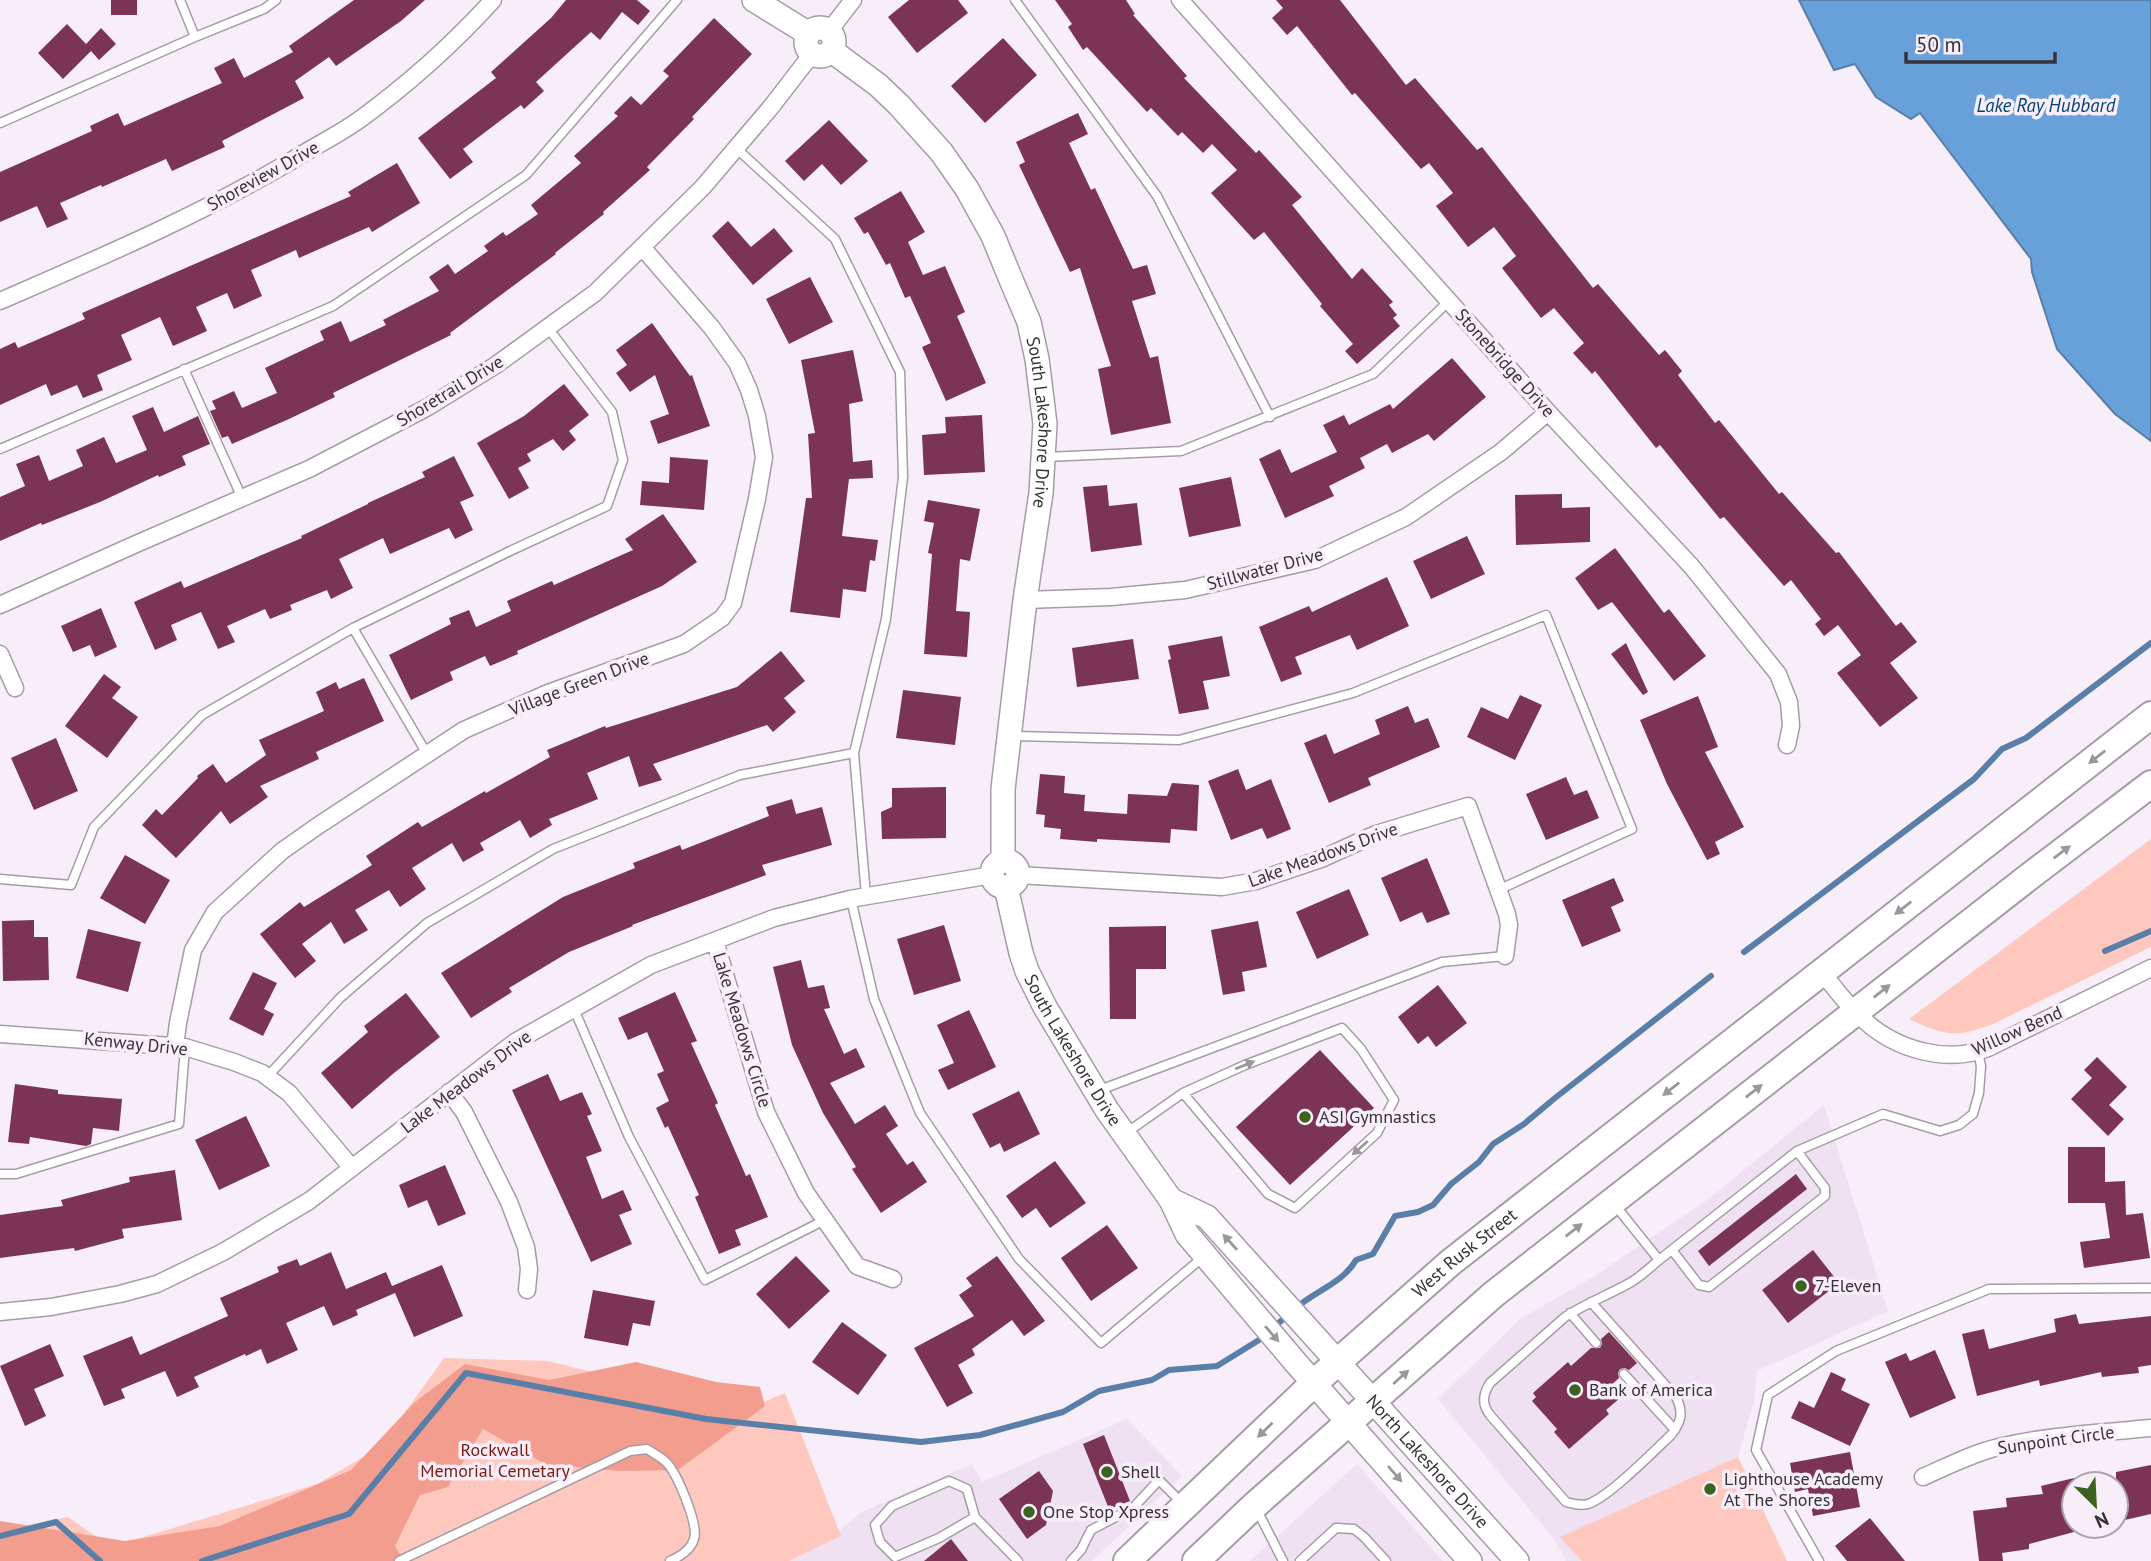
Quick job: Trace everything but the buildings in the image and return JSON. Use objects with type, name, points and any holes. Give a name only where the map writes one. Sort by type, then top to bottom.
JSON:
[{"type":"main road","name":"West Rusk Street","points":[[1127,1561],[1314,1382],[1451,1262],[2151,715]]},
{"type":"main road","points":[[1196,1561],[1255,1504],[1494,1294],[2151,784]]},
{"type":"street","name":"Shoreview Drive","points":[[0,301],[178,223],[255,182],[358,121],[413,78],[493,0]]},
{"type":"street","name":"South Lakeshore Drive","points":[[754,0],[820,42],[878,85],[942,153],[967,189],[993,236],[1029,322],[1037,359],[1045,424],[1041,493],[1025,600],[1001,813],[1005,875],[1021,953],[1045,1007],[1096,1092],[1171,1200],[1187,1234],[1314,1382]]},
{"type":"street","name":"Shoretrail Drive","points":[[0,606],[309,469],[428,407],[496,365],[595,293],[703,187],[771,107],[853,0]]},
{"type":"street","name":"Stonebridge Drive","points":[[1180,0],[1548,412],[1692,567],[1777,674],[1789,702],[1791,726],[1787,745]]},
{"type":"street","name":"Village Green Drive","points":[[180,1047],[177,1023],[193,950],[215,912],[282,851],[464,730],[548,693],[684,644],[722,618],[733,603],[758,499],[764,457],[757,416],[737,363],[712,328],[642,247]]},
{"type":"street","name":"Stillwater Drive","points":[[1025,600],[1111,597],[1185,590],[1315,560],[1406,517],[1501,452],[1548,412]]},
{"type":"street","points":[[0,654],[15,688]]},
{"type":"street","name":"Lake Meadows Drive","points":[[0,1312],[51,1307],[157,1284],[223,1252],[309,1201],[515,1042],[651,965],[774,918],[858,897],[1005,875],[1222,887],[1256,881],[1321,859],[1376,834],[1468,806],[1509,925],[1505,957]]},
{"type":"street","name":"Lake Meadows Circle","points":[[715,941],[766,1112],[806,1193],[857,1266],[893,1279]]},
{"type":"street","name":"Willow Bend","points":[[1821,971],[1855,1012],[1880,1033],[1905,1046],[1945,1055],[1978,1052],[2151,968]]},
{"type":"street","name":"Kenway Drive","points":[[0,1034],[180,1047],[234,1062],[267,1077],[289,1093],[352,1168]]},
{"type":"street","points":[[449,1092],[464,1112],[509,1202],[526,1247],[529,1269],[527,1290]]},
{"type":"street","name":"South Lakeshore Drive","points":[[1171,1200],[1207,1217],[1337,1362]]},
{"type":"street","name":"North Lakeshore Drive","points":[[1337,1362],[1517,1561]]},
{"type":"street","name":"North Lakeshore Drive","points":[[1314,1382],[1470,1561]]},
{"type":"street","name":"Sunpoint Circle","points":[[1923,1476],[1997,1448],[2039,1439],[2151,1428]]},
{"type":"lane","points":[[180,0],[195,37]]},
{"type":"lane","points":[[0,123],[264,9],[276,0]]},
{"type":"lane","points":[[0,449],[333,306],[526,176],[677,0]]},
{"type":"lane","points":[[1015,0],[1157,196],[1270,416]]},
{"type":"lane","points":[[736,148],[835,239],[900,372],[903,477],[886,619],[854,752],[858,897],[874,999],[919,1113],[1019,1259],[1101,1343],[1205,1256]]},
{"type":"lane","points":[[1043,457],[1181,451],[1373,374],[1450,301]]},
{"type":"lane","points":[[0,879],[71,885],[94,827],[202,715],[352,628],[607,506],[623,460],[612,412],[548,328]]},
{"type":"lane","points":[[184,369],[242,498]]},
{"type":"lane","points":[[1008,736],[1179,740],[1353,693],[1546,615],[1632,829],[1498,890]]},
{"type":"lane","points":[[352,628],[427,755]]},
{"type":"lane","points":[[267,1077],[340,998],[427,923],[553,849],[740,775],[854,752]]},
{"type":"lane","points":[[1096,1092],[1442,962],[1505,957]]},
{"type":"lane","points":[[574,1009],[629,1137],[705,1280],[825,1220]]},
{"type":"lane","points":[[1124,1134],[1183,1093],[1245,1065],[1342,1028],[1361,1049],[1394,1100],[1377,1133],[1295,1208],[1268,1194],[1183,1093]]},
{"type":"lane","points":[[0,1174],[16,1174],[179,1124],[180,1047]]},
{"type":"lane","points":[[1591,1302],[1676,1397],[1682,1416],[1675,1430],[1604,1495],[1588,1504],[1579,1505],[1566,1502],[1485,1409],[1483,1395],[1490,1383],[1570,1313],[1591,1302],[1633,1280],[1797,1151],[1883,1114],[1940,1131],[1959,1125],[1973,1114],[1979,1093],[1981,1066],[1978,1052]]},
{"type":"lane","points":[[1672,1250],[1699,1285],[1709,1287],[1825,1196],[1825,1188],[1797,1151]]},
{"type":"lane","points":[[1612,1201],[1659,1260]]},
{"type":"lane","points":[[1819,1561],[1756,1450],[1768,1395],[1836,1351],[1989,1289],[2151,1288]]},
{"type":"lane","points":[[1570,1313],[1596,1343]]},
{"type":"lane","points":[[1624,1374],[1675,1430]]},
{"type":"lane","points":[[399,1561],[630,1451],[647,1449],[666,1462],[681,1489],[695,1529],[694,1542],[681,1556],[670,1561]]},
{"type":"lane","points":[[1071,1561],[1081,1550],[1091,1530],[1133,1508],[1159,1480],[1185,1506]]},
{"type":"lane","points":[[975,1517],[939,1538],[895,1557],[880,1542],[875,1525],[892,1506],[949,1482],[967,1489],[975,1517],[1018,1561]]},
{"type":"lane","points":[[1255,1504],[1283,1561]]},
{"type":"lane","points":[[1300,1561],[1336,1528],[1354,1529],[1386,1561]]},
{"type":"shaded area","points":[[1824,1105],[1888,1311],[1757,1371],[1754,1401],[1738,1457],[1787,1561],[1566,1561],[1554,1539],[1438,1399],[1520,1319],[1593,1277],[1707,1200]]},
{"type":"shaded area","points":[[636,1362],[716,1382],[760,1387],[765,1406],[678,1470],[619,1471],[545,1464],[483,1429],[448,1487],[420,1495],[395,1546],[404,1561],[0,1561],[0,1521],[125,1541],[220,1526],[351,1470],[415,1402],[465,1364],[549,1380]]},
{"type":"shaded area","points":[[1127,1419],[1182,1476],[1092,1561],[789,1561],[829,1540],[861,1512],[972,1464],[982,1482]]},
{"type":"shaded area","points":[[1357,1464],[1443,1561],[1250,1561]]},
{"type":"green space","points":[[2151,839],[2151,947],[1980,1029],[1959,1033],[1941,1032],[1909,1019]]},
{"type":"green space","name":"Rockwall Memorial Cemetary","points":[[444,1358],[548,1361],[745,1410],[785,1393],[841,1536],[789,1561],[0,1561],[0,1522],[18,1527],[68,1517],[111,1547],[317,1484],[379,1448]]},
{"type":"green space","name":"Lighthouse Academy At The Shores","points":[[1738,1457],[1787,1561],[1582,1561],[1560,1537]]},
{"type":"water","name":"Lake Ray Hubbard","points":[[1799,0],[2151,0],[2151,441],[2115,414],[2057,349],[2032,272],[2031,259],[1920,113],[1911,119],[1876,97],[1855,64],[1834,70]]},
{"type":"waterway","points":[[1744,952],[1974,779],[2002,749],[2026,738],[2151,643]]},
{"type":"waterway","points":[[2105,951],[2151,931]]},
{"type":"waterway","points":[[1296,1308],[1344,1275],[1356,1260],[1373,1254],[1395,1216],[1418,1212],[1433,1205],[1451,1184],[1479,1162],[1493,1144],[1524,1124],[1711,976]]},
{"type":"waterway","points":[[202,1561],[349,1514],[466,1373],[706,1419],[921,1442],[980,1435],[1063,1412],[1099,1391],[1152,1380],[1169,1370],[1217,1366],[1259,1340],[1288,1315]]},
{"type":"waterway","points":[[0,1536],[56,1522],[100,1561]]},
{"type":"place","name":"ASI Gymnastics","points":[[1305,1117]]},
{"type":"place","name":"7-Eleven","points":[[1801,1286]]},
{"type":"place","name":"Bank of America","points":[[1575,1390]]},
{"type":"place","name":"Shell","points":[[1107,1472]]},
{"type":"place","name":"Lighthouse Academy At The Shores","points":[[1710,1489]]},
{"type":"place","name":"One Stop Xpress","points":[[1029,1512]]}]
